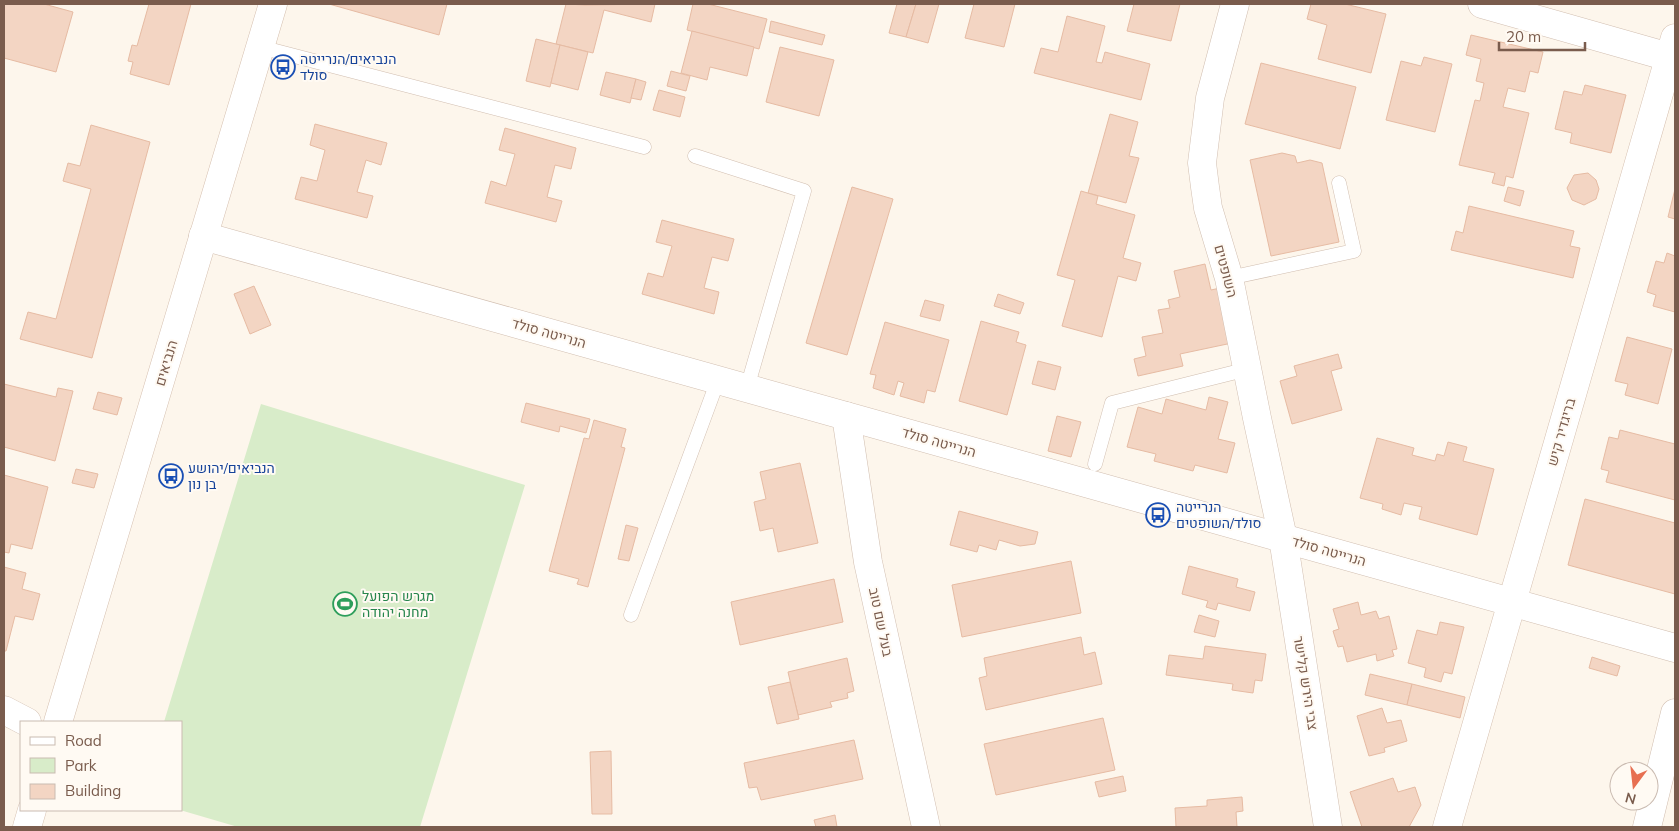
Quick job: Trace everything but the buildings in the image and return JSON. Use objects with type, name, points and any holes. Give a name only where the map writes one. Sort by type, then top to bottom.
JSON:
[{"type":"street","name":"הנביאים","points":[[58,721],[273,4]]},
{"type":"street","name":"השופטים","points":[[1235,4],[1210,98],[1202,163],[1208,208],[1229,278],[1283,538]]},
{"type":"street","points":[[1482,4],[1672,47]]},
{"type":"street","name":"בריגדיר קיש","points":[[1447,827],[1672,47]]},
{"type":"street","name":"הנרייטה סולד","points":[[203,236],[1675,648]]},
{"type":"street","name":"בעל שם טוב","points":[[846,416],[868,562],[926,827]]},
{"type":"street","name":"צבי הירש קלישר","points":[[1283,538],[1328,827]]},
{"type":"street","points":[[4,710],[25,721]]},
{"type":"street","points":[[1648,827],[1668,776],[1675,713]]},
{"type":"street","points":[[27,827],[32,811]]},
{"type":"lane","points":[[260,47],[644,147]]},
{"type":"lane","points":[[695,156],[804,191],[747,388]]},
{"type":"lane","points":[[1229,278],[1354,251],[1338,183]]},
{"type":"lane","points":[[1095,464],[1112,403],[1248,370]]},
{"type":"lane","points":[[631,615],[718,380]]},
{"type":"green space","name":"מגרש הפועל מחנה יהודה","points":[[261,404],[525,485],[420,827],[238,827],[182,811],[182,721],[164,721]]},
{"type":"place","name":"הנביאים/הנרייטה סולד","points":[[283,67]]},
{"type":"place","name":"הנביאים/יהושע בן נון","points":[[171,476]]},
{"type":"place","name":"הנרייטה סולד/השופטים","points":[[1158,515]]},
{"type":"place","name":"מגרש הפועל מחנה יהודה","points":[[345,604]]}]
